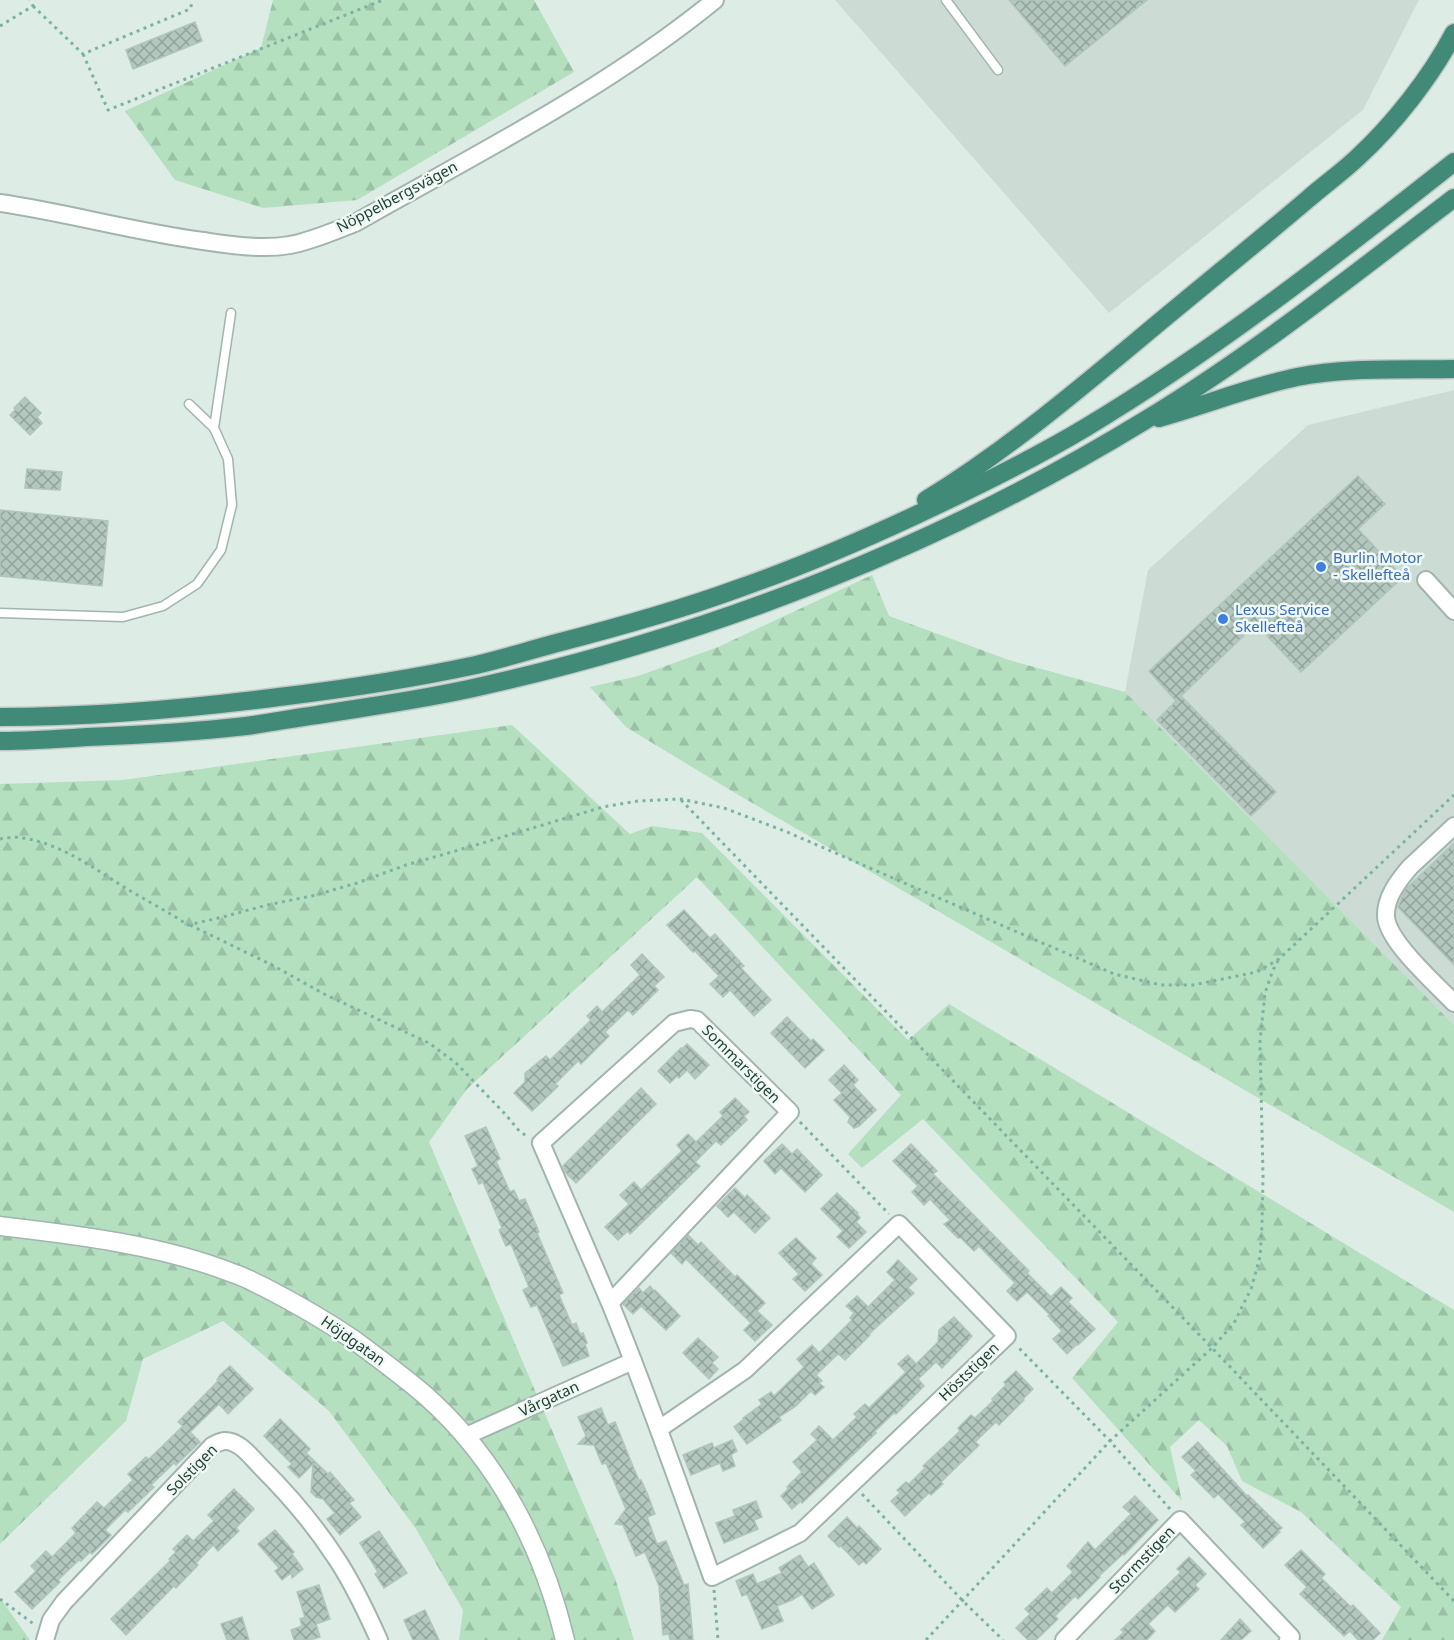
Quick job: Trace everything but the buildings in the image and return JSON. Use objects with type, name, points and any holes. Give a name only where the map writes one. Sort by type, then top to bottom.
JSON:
[{"type":"highway","points":[[855,543],[937,493],[998,452],[1077,390],[1357,158],[1421,86],[1454,33]]},
{"type":"highway","points":[[0,717],[88,716],[155,711],[346,688],[477,664],[683,608],[741,588],[855,543],[963,493],[1081,431],[1233,331],[1372,227],[1454,162]]},
{"type":"highway","points":[[0,741],[150,734],[247,725],[415,700],[598,657],[786,596],[942,530],[1143,422],[1291,322],[1454,198]]},
{"type":"highway","points":[[1143,422],[1298,377],[1341,371],[1454,369]]},
{"type":"street","name":"Nöppelbergsvägen","points":[[0,203],[46,210],[172,237],[248,247],[289,245],[323,236],[355,222],[580,96],[680,29],[716,0]]},
{"type":"street","points":[[1426,580],[1454,611]]},
{"type":"street","points":[[1454,826],[1403,875],[1391,896],[1386,915],[1394,938],[1454,1003]]},
{"type":"street","name":"Sommarstigen","points":[[541,1143],[674,1023],[690,1019],[697,1020],[790,1112],[610,1303]]},
{"type":"street","points":[[541,1143],[633,1361],[712,1577]]},
{"type":"street","points":[[659,1429],[745,1370],[899,1224]]},
{"type":"street","name":"Höststigen","points":[[712,1577],[800,1533],[1007,1336],[899,1224]]},
{"type":"street","name":"Höjdgatan","points":[[0,1226],[134,1246],[187,1258],[236,1274],[290,1300],[376,1356],[426,1396],[466,1436],[496,1476],[522,1520],[542,1563],[566,1640]]},
{"type":"street","name":"Vårgatan","points":[[466,1436],[633,1361]]},
{"type":"street","name":"Solstigen","points":[[45,1637],[51,1620],[64,1602],[212,1446],[222,1441],[232,1442],[242,1448],[282,1488],[309,1520],[335,1556],[378,1640]]},
{"type":"street","name":"Stormstigen","points":[[1064,1640],[1180,1520],[1291,1637],[1288,1640]]},
{"type":"lane","points":[[946,0],[999,70]]},
{"type":"lane","points":[[214,428],[231,313]]},
{"type":"lane","points":[[0,613],[123,617],[163,606],[197,584],[221,550],[232,505],[228,459],[214,428],[189,405]]},
{"type":"path","points":[[30,0],[33,6],[83,54],[108,110],[383,0]]},
{"type":"path","points":[[83,54],[190,9],[193,0]]},
{"type":"path","points":[[0,26],[33,6]]},
{"type":"path","points":[[188,925],[267,904],[316,895],[406,865],[603,807],[638,801],[680,799],[724,808],[787,832],[1114,974],[1161,985],[1193,984],[1257,972],[1279,959],[1454,795]]},
{"type":"path","points":[[680,799],[1454,1601]]},
{"type":"path","points":[[0,839],[21,837],[54,846],[91,865],[188,925],[272,965],[326,995],[429,1043],[456,1063],[520,1132],[541,1143]]},
{"type":"path","points":[[926,1640],[1110,1441],[1212,1348],[1234,1323],[1251,1289],[1260,1257],[1263,1176],[1260,1041],[1264,993],[1279,959]]},
{"type":"path","points":[[790,1112],[899,1224]]},
{"type":"path","points":[[1007,1336],[1110,1441],[1180,1520]]},
{"type":"path","points":[[852,1484],[1003,1640]]},
{"type":"path","points":[[712,1577],[718,1640]]},
{"type":"path","points":[[0,1599],[45,1637]]},
{"type":"shaded area","points":[[835,0],[1419,0],[1363,110],[1109,313]]},
{"type":"shaded area","points":[[1454,390],[1454,1025],[1125,692],[1148,570],[1308,425]]},
{"type":"green space","points":[[273,0],[534,0],[574,72],[357,200],[263,208],[175,180],[125,111],[261,48]]},
{"type":"green space","points":[[872,575],[889,616],[1009,660],[1125,692],[1454,1025],[1454,1212],[626,727],[590,687],[638,676],[718,647]]},
{"type":"green space","points":[[512,725],[630,834],[652,826],[702,833],[908,1040],[949,1004],[1454,1310],[1454,1640],[1382,1640],[1401,1607],[1301,1512],[1242,1481],[1227,1446],[1199,1420],[1170,1447],[1182,1501],[1072,1378],[1118,1322],[923,1119],[862,1168],[848,1154],[901,1095],[697,877],[467,1089],[429,1142],[615,1578],[634,1640],[459,1640],[463,1610],[416,1529],[329,1411],[223,1321],[143,1359],[126,1421],[0,1544],[0,784],[123,780]]},
{"type":"green space","points":[[0,1598],[30,1640],[0,1640]]},
{"type":"place","name":"Burlin Motor - Skellefteå","points":[[1321,567]]},
{"type":"place","name":"Lexus Service Skellefteå","points":[[1223,619]]}]
